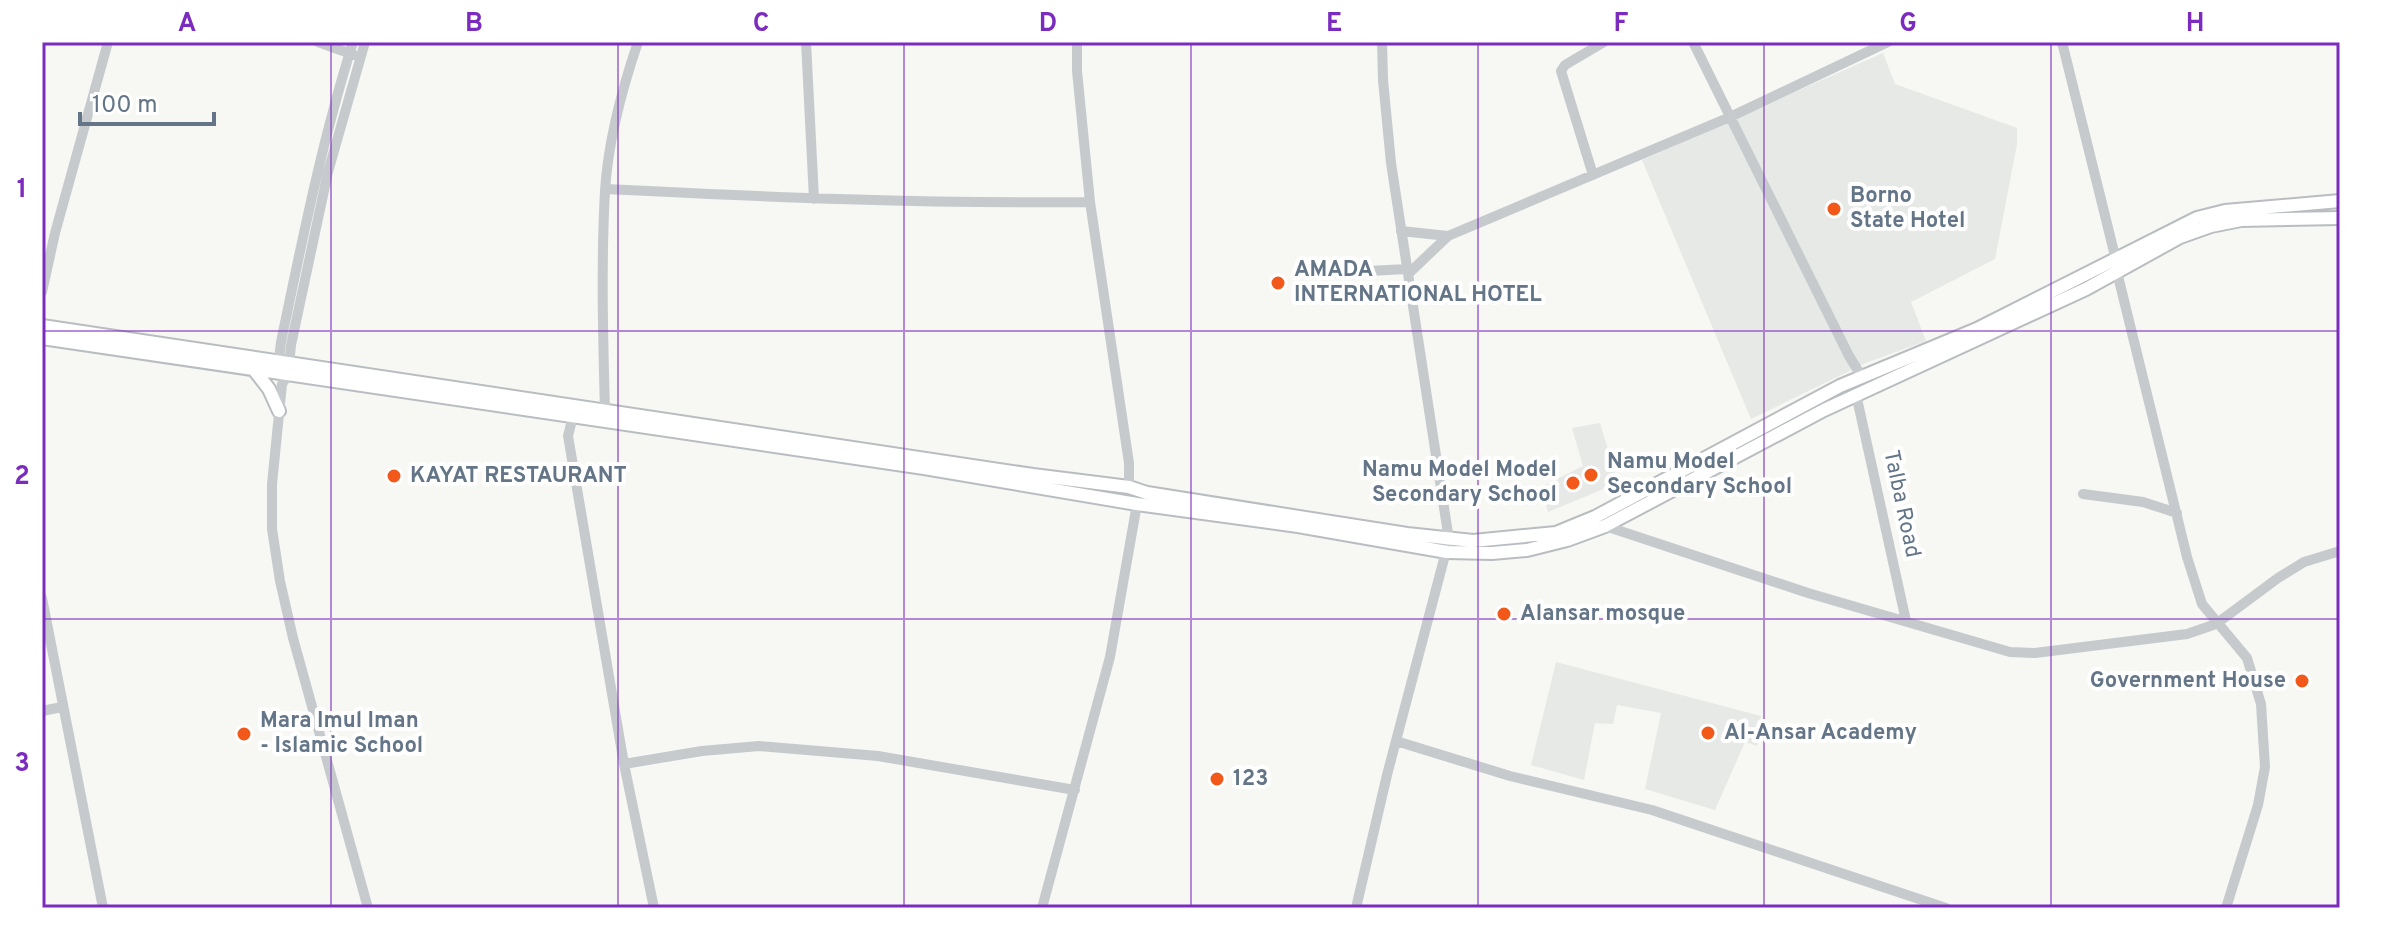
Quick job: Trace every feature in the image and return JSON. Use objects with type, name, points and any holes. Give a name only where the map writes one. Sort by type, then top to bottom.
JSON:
[{"type":"main road","points":[[42,338],[255,371],[605,411],[1129,487],[1147,493],[1492,553],[1527,550],[1605,526],[1856,394],[1976,342],[2116,266],[2174,227],[2225,211],[2340,201]]},
{"type":"main road","points":[[42,326],[283,372],[1137,504],[1448,546],[1556,533],[1628,501],[1840,386],[1977,329],[2180,237],[2211,226],[2255,219],[2340,218]]},
{"type":"main road","points":[[255,371],[269,389],[279,411]]},
{"type":"street","points":[[42,292],[55,233],[108,42]]},
{"type":"street","points":[[318,42],[355,51]]},
{"type":"street","points":[[365,42],[355,51],[283,372],[272,484],[272,529],[293,638],[368,908]]},
{"type":"street","points":[[605,411],[602,310],[605,189],[612,140],[638,42]]},
{"type":"street","points":[[806,42],[814,199]]},
{"type":"street","points":[[1077,42],[1090,202],[1129,463],[1129,487]]},
{"type":"street","points":[[1356,908],[1448,546],[1401,231],[1383,80],[1382,42]]},
{"type":"street","points":[[1593,175],[1561,71],[1565,65],[1604,42]]},
{"type":"street","points":[[1693,42],[1862,377]]},
{"type":"street","points":[[1311,274],[1408,272],[1448,236],[1730,117],[1888,42]]},
{"type":"street","points":[[2062,42],[2187,557],[2202,604],[2247,658],[2261,704],[2265,767],[2258,805],[2226,908]]},
{"type":"street","points":[[605,189],[814,199],[1090,202]]},
{"type":"street","points":[[1401,231],[1448,236]]},
{"type":"street","name":"Talba Road","points":[[1856,394],[1906,621]]},
{"type":"street","points":[[573,416],[568,436],[624,764],[654,908]]},
{"type":"street","points":[[2083,494],[2143,502],[2177,513]]},
{"type":"street","points":[[1042,908],[1110,657],[1137,504]]},
{"type":"street","points":[[1605,526],[1808,593],[2010,652],[2035,653],[2187,634],[2216,624],[2304,562],[2340,551]]},
{"type":"street","points":[[42,598],[103,908]]},
{"type":"street","points":[[42,711],[62,707]]},
{"type":"street","points":[[1396,741],[1510,776],[1672,816],[1946,908]]},
{"type":"street","points":[[624,764],[702,751],[759,746],[878,756],[1075,790]]},
{"type":"shaded area","name":"Borno State Hotel","points":[[1883,53],[1895,84],[2017,128],[2017,144],[1995,259],[1911,302],[1926,341],[1866,363],[1751,419],[1642,160]]},
{"type":"shaded area","name":"Namu Model Secondary School","points":[[1600,423],[1618,483],[1548,512],[1541,487],[1583,466],[1572,428]]},
{"type":"shaded area","name":"Al-Ansar Academy","points":[[1556,662],[1761,716],[1757,746],[1745,742],[1715,810],[1645,789],[1661,713],[1617,705],[1613,724],[1595,723],[1584,780],[1531,765]]},
{"type":"place","name":"Borno State Hotel","points":[[1834,209]]},
{"type":"place","name":"AMADA INTERNATIONAL HOTEL","points":[[1278,283]]},
{"type":"place","name":"Namu Model Secondary School","points":[[1591,475]]},
{"type":"place","name":"KAYAT RESTAURANT","points":[[394,476]]},
{"type":"place","name":"Namu Model Model Secondary School","points":[[1573,483]]},
{"type":"place","name":"Alansar mosque","points":[[1504,614]]},
{"type":"place","name":"Government House","points":[[2302,681]]},
{"type":"place","name":"Al-Ansar Academy","points":[[1708,733]]},
{"type":"place","name":"Mara Imul Iman - Islamic School","points":[[244,734]]},
{"type":"place","name":"123","points":[[1217,779]]}]
